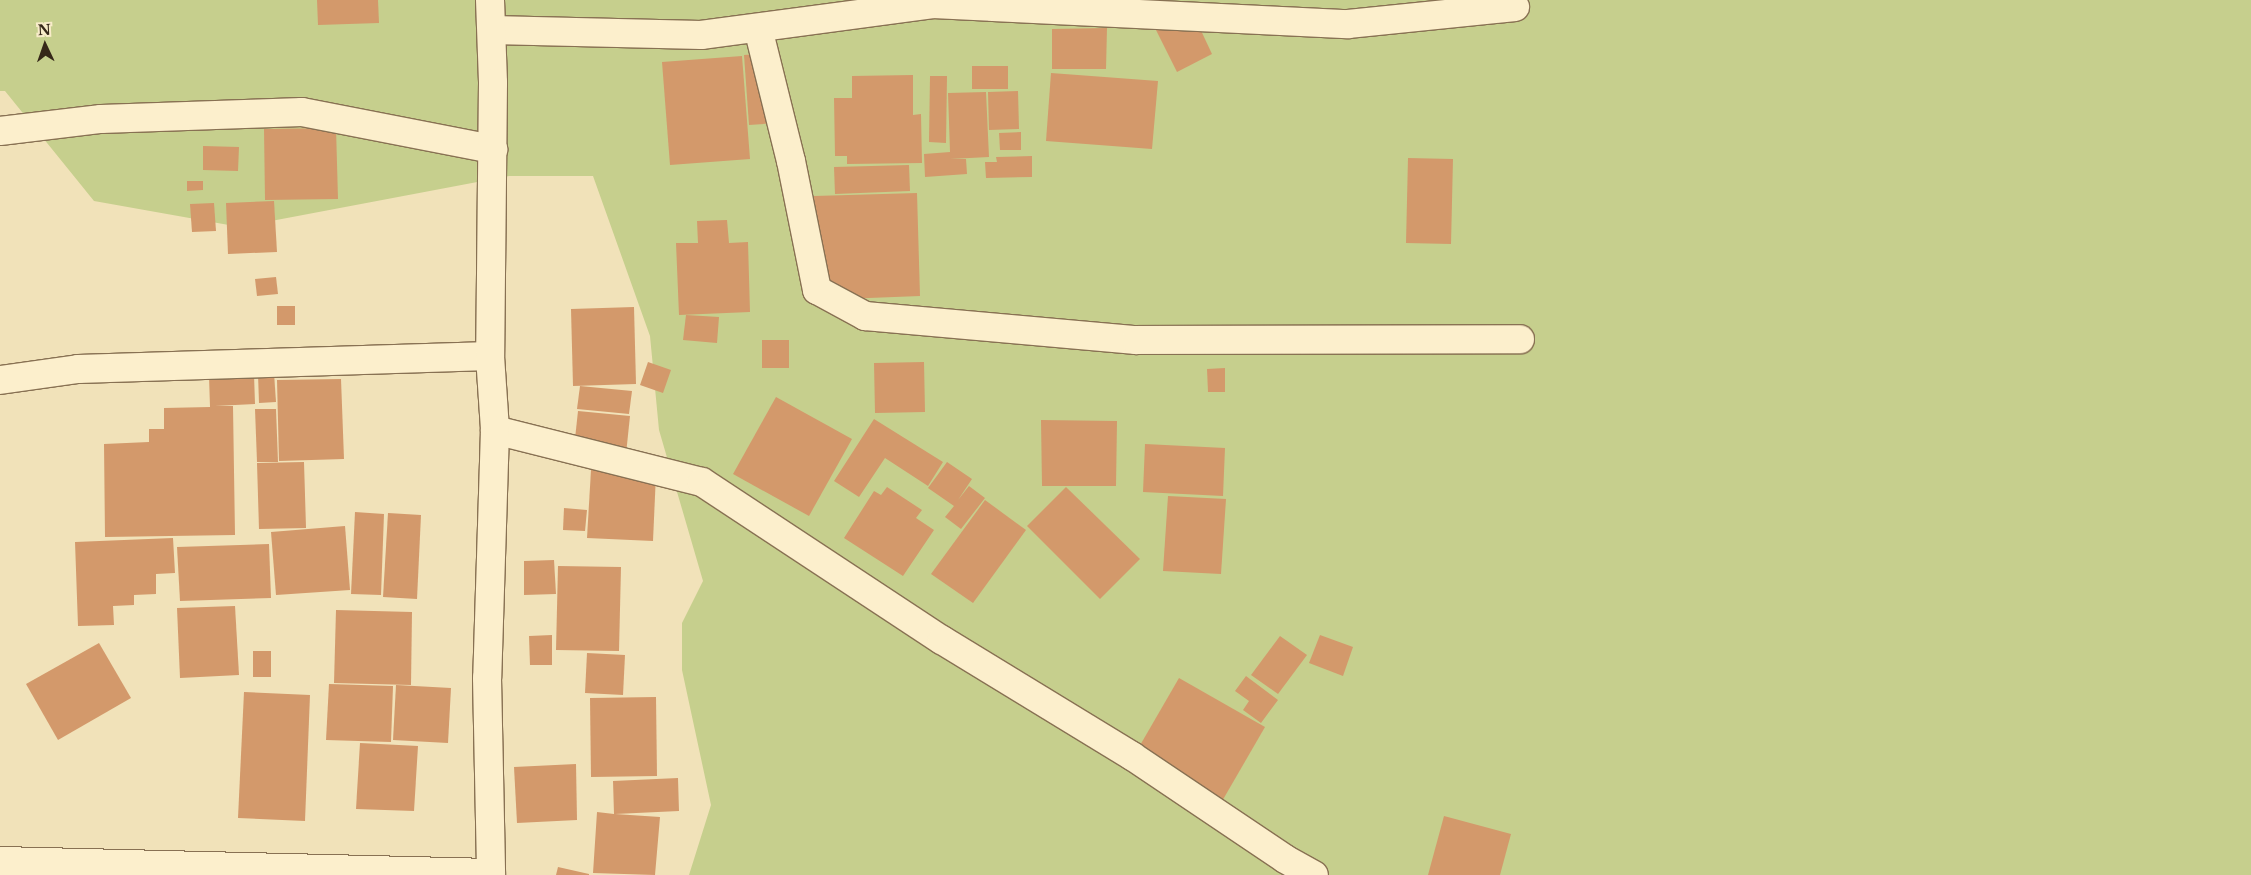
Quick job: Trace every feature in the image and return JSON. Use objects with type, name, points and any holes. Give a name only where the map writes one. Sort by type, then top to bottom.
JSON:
[{"type":"street","points":[[0,861],[491,874],[487,678],[495,430],[490,356],[493,149],[490,0]]},
{"type":"street","points":[[492,30],[701,35],[934,4],[1348,24],[1515,7]]},
{"type":"street","points":[[758,28],[791,161],[817,290],[865,316],[1136,340],[1520,339]]},
{"type":"street","points":[[0,131],[101,118],[302,112],[493,149]]},
{"type":"street","points":[[0,380],[78,369],[490,356]]},
{"type":"street","points":[[495,430],[702,482],[942,640],[1132,756],[1285,859],[1314,875]]},
{"type":"green space","points":[[0,0],[2251,0],[2251,875],[689,875],[711,805],[682,670],[682,623],[703,581],[659,430],[650,336],[593,176],[509,176],[240,227],[94,201],[5,91],[0,91]]},
{"type":"building","points":[[317,0],[378,0],[379,23],[318,25]]},
{"type":"building","points":[[1189,5],[1212,54],[1177,72],[1152,22]]},
{"type":"building","points":[[1107,28],[1106,69],[1052,69],[1052,29]]},
{"type":"building","points":[[772,53],[778,123],[749,125],[744,55]]},
{"type":"building","points":[[742,56],[750,159],[670,165],[662,62]]},
{"type":"building","points":[[972,66],[1008,66],[1008,89],[972,89]]},
{"type":"building","points":[[1051,73],[1158,81],[1152,149],[1046,141]]},
{"type":"building","points":[[913,75],[913,115],[921,114],[922,163],[847,164],[847,156],[835,156],[834,98],[852,98],[852,76]]},
{"type":"building","points":[[930,76],[947,76],[946,143],[929,142]]},
{"type":"building","points":[[1018,91],[1019,129],[989,130],[988,92]]},
{"type":"building","points":[[986,92],[989,157],[950,159],[966,159],[967,174],[925,177],[924,154],[950,152],[948,93]]},
{"type":"building","points":[[336,128],[338,199],[265,200],[264,129]]},
{"type":"building","points":[[1021,132],[1021,150],[1000,150],[999,133]]},
{"type":"building","points":[[203,146],[239,147],[238,171],[203,170]]},
{"type":"building","points":[[1032,156],[1032,177],[986,178],[985,162],[997,162],[996,157]]},
{"type":"building","points":[[1408,158],[1453,159],[1451,244],[1406,243]]},
{"type":"building","points":[[909,165],[910,191],[835,194],[834,167]]},
{"type":"building","points":[[187,181],[203,181],[203,190],[187,191]]},
{"type":"building","points":[[917,193],[920,296],[817,300],[814,196]]},
{"type":"building","points":[[274,201],[277,252],[228,254],[226,203]]},
{"type":"building","points":[[214,203],[216,231],[192,232],[190,204]]},
{"type":"building","points":[[727,220],[729,243],[748,242],[750,312],[679,315],[676,243],[698,243],[697,221]]},
{"type":"building","points":[[276,277],[278,294],[257,296],[255,279]]},
{"type":"building","points":[[277,306],[295,306],[295,325],[277,325]]},
{"type":"building","points":[[634,307],[636,384],[573,386],[571,309]]},
{"type":"building","points":[[686,315],[719,317],[717,343],[683,340]]},
{"type":"building","points":[[762,340],[789,340],[789,368],[762,368]]},
{"type":"building","points":[[648,362],[671,370],[663,393],[640,385]]},
{"type":"building","points":[[924,362],[925,412],[875,413],[874,363]]},
{"type":"building","points":[[1225,368],[1225,392],[1208,392],[1207,369]]},
{"type":"building","points":[[274,373],[276,402],[259,403],[258,374]]},
{"type":"building","points":[[254,374],[255,404],[215,406],[233,406],[235,535],[105,537],[104,444],[149,442],[149,429],[164,429],[164,408],[210,407],[209,376]]},
{"type":"building","points":[[341,379],[344,459],[279,461],[277,380]]},
{"type":"building","points":[[580,386],[632,391],[629,414],[577,409]]},
{"type":"building","points":[[776,397],[852,439],[809,516],[733,474]]},
{"type":"building","points":[[255,409],[276,409],[278,462],[257,462]]},
{"type":"building","points":[[578,411],[630,416],[626,454],[574,448]]},
{"type":"building","points":[[874,419],[943,462],[928,486],[885,458],[859,497],[834,481]]},
{"type":"building","points":[[1041,420],[1117,421],[1116,486],[1042,486]]},
{"type":"building","points":[[1145,444],[1225,448],[1223,496],[1143,492]]},
{"type":"building","points":[[304,462],[306,528],[259,529],[257,463]]},
{"type":"building","points":[[947,462],[972,479],[958,500],[969,486],[985,498],[961,529],[945,517],[954,506],[928,488]]},
{"type":"building","points":[[591,470],[656,474],[653,541],[587,538]]},
{"type":"building","points":[[887,487],[922,510],[916,518],[934,530],[903,576],[844,538],[874,491],[881,495]]},
{"type":"building","points":[[1066,487],[1140,559],[1100,599],[1027,526]]},
{"type":"building","points":[[1168,496],[1226,499],[1221,574],[1163,571]]},
{"type":"building","points":[[985,500],[1026,530],[973,603],[931,574]]},
{"type":"building","points":[[564,508],[587,510],[585,531],[563,530]]},
{"type":"building","points":[[355,512],[384,514],[381,595],[351,594]]},
{"type":"building","points":[[388,513],[421,515],[417,599],[383,597]]},
{"type":"building","points":[[345,526],[350,590],[276,595],[271,532]]},
{"type":"building","points":[[173,538],[175,573],[156,574],[156,594],[134,595],[134,605],[113,606],[114,625],[78,626],[75,542]]},
{"type":"building","points":[[269,544],[271,598],[180,601],[177,547]]},
{"type":"building","points":[[554,560],[556,594],[524,595],[524,561]]},
{"type":"building","points":[[558,566],[621,567],[619,651],[556,650]]},
{"type":"building","points":[[235,606],[239,675],[180,678],[177,608]]},
{"type":"building","points":[[336,610],[412,612],[411,685],[334,683]]},
{"type":"building","points":[[552,635],[552,665],[530,665],[529,636]]},
{"type":"building","points":[[1320,635],[1353,647],[1343,676],[1309,663]]},
{"type":"building","points":[[1280,636],[1307,655],[1278,694],[1251,675]]},
{"type":"building","points":[[99,643],[131,698],[58,740],[26,684]]},
{"type":"building","points":[[253,651],[271,651],[271,677],[253,677]]},
{"type":"building","points":[[587,653],[625,655],[623,695],[585,693]]},
{"type":"building","points":[[1246,676],[1278,700],[1261,723],[1243,710],[1249,701],[1235,691]]},
{"type":"building","points":[[1179,678],[1265,727],[1221,803],[1135,754]]},
{"type":"building","points":[[329,684],[393,686],[391,742],[326,740]]},
{"type":"building","points":[[396,685],[451,688],[448,743],[393,740]]},
{"type":"building","points":[[244,692],[310,695],[305,821],[238,818]]},
{"type":"building","points":[[656,697],[657,776],[591,777],[590,698]]},
{"type":"building","points":[[360,743],[418,746],[414,811],[356,809]]},
{"type":"building","points":[[576,764],[577,820],[517,823],[514,767]]},
{"type":"building","points":[[678,778],[679,811],[615,814],[660,817],[655,875],[593,873],[597,812],[614,814],[613,781]]},
{"type":"building","points":[[1444,816],[1511,834],[1500,875],[1428,875]]},
{"type":"building","points":[[558,867],[589,874],[589,875],[556,875]]}]
